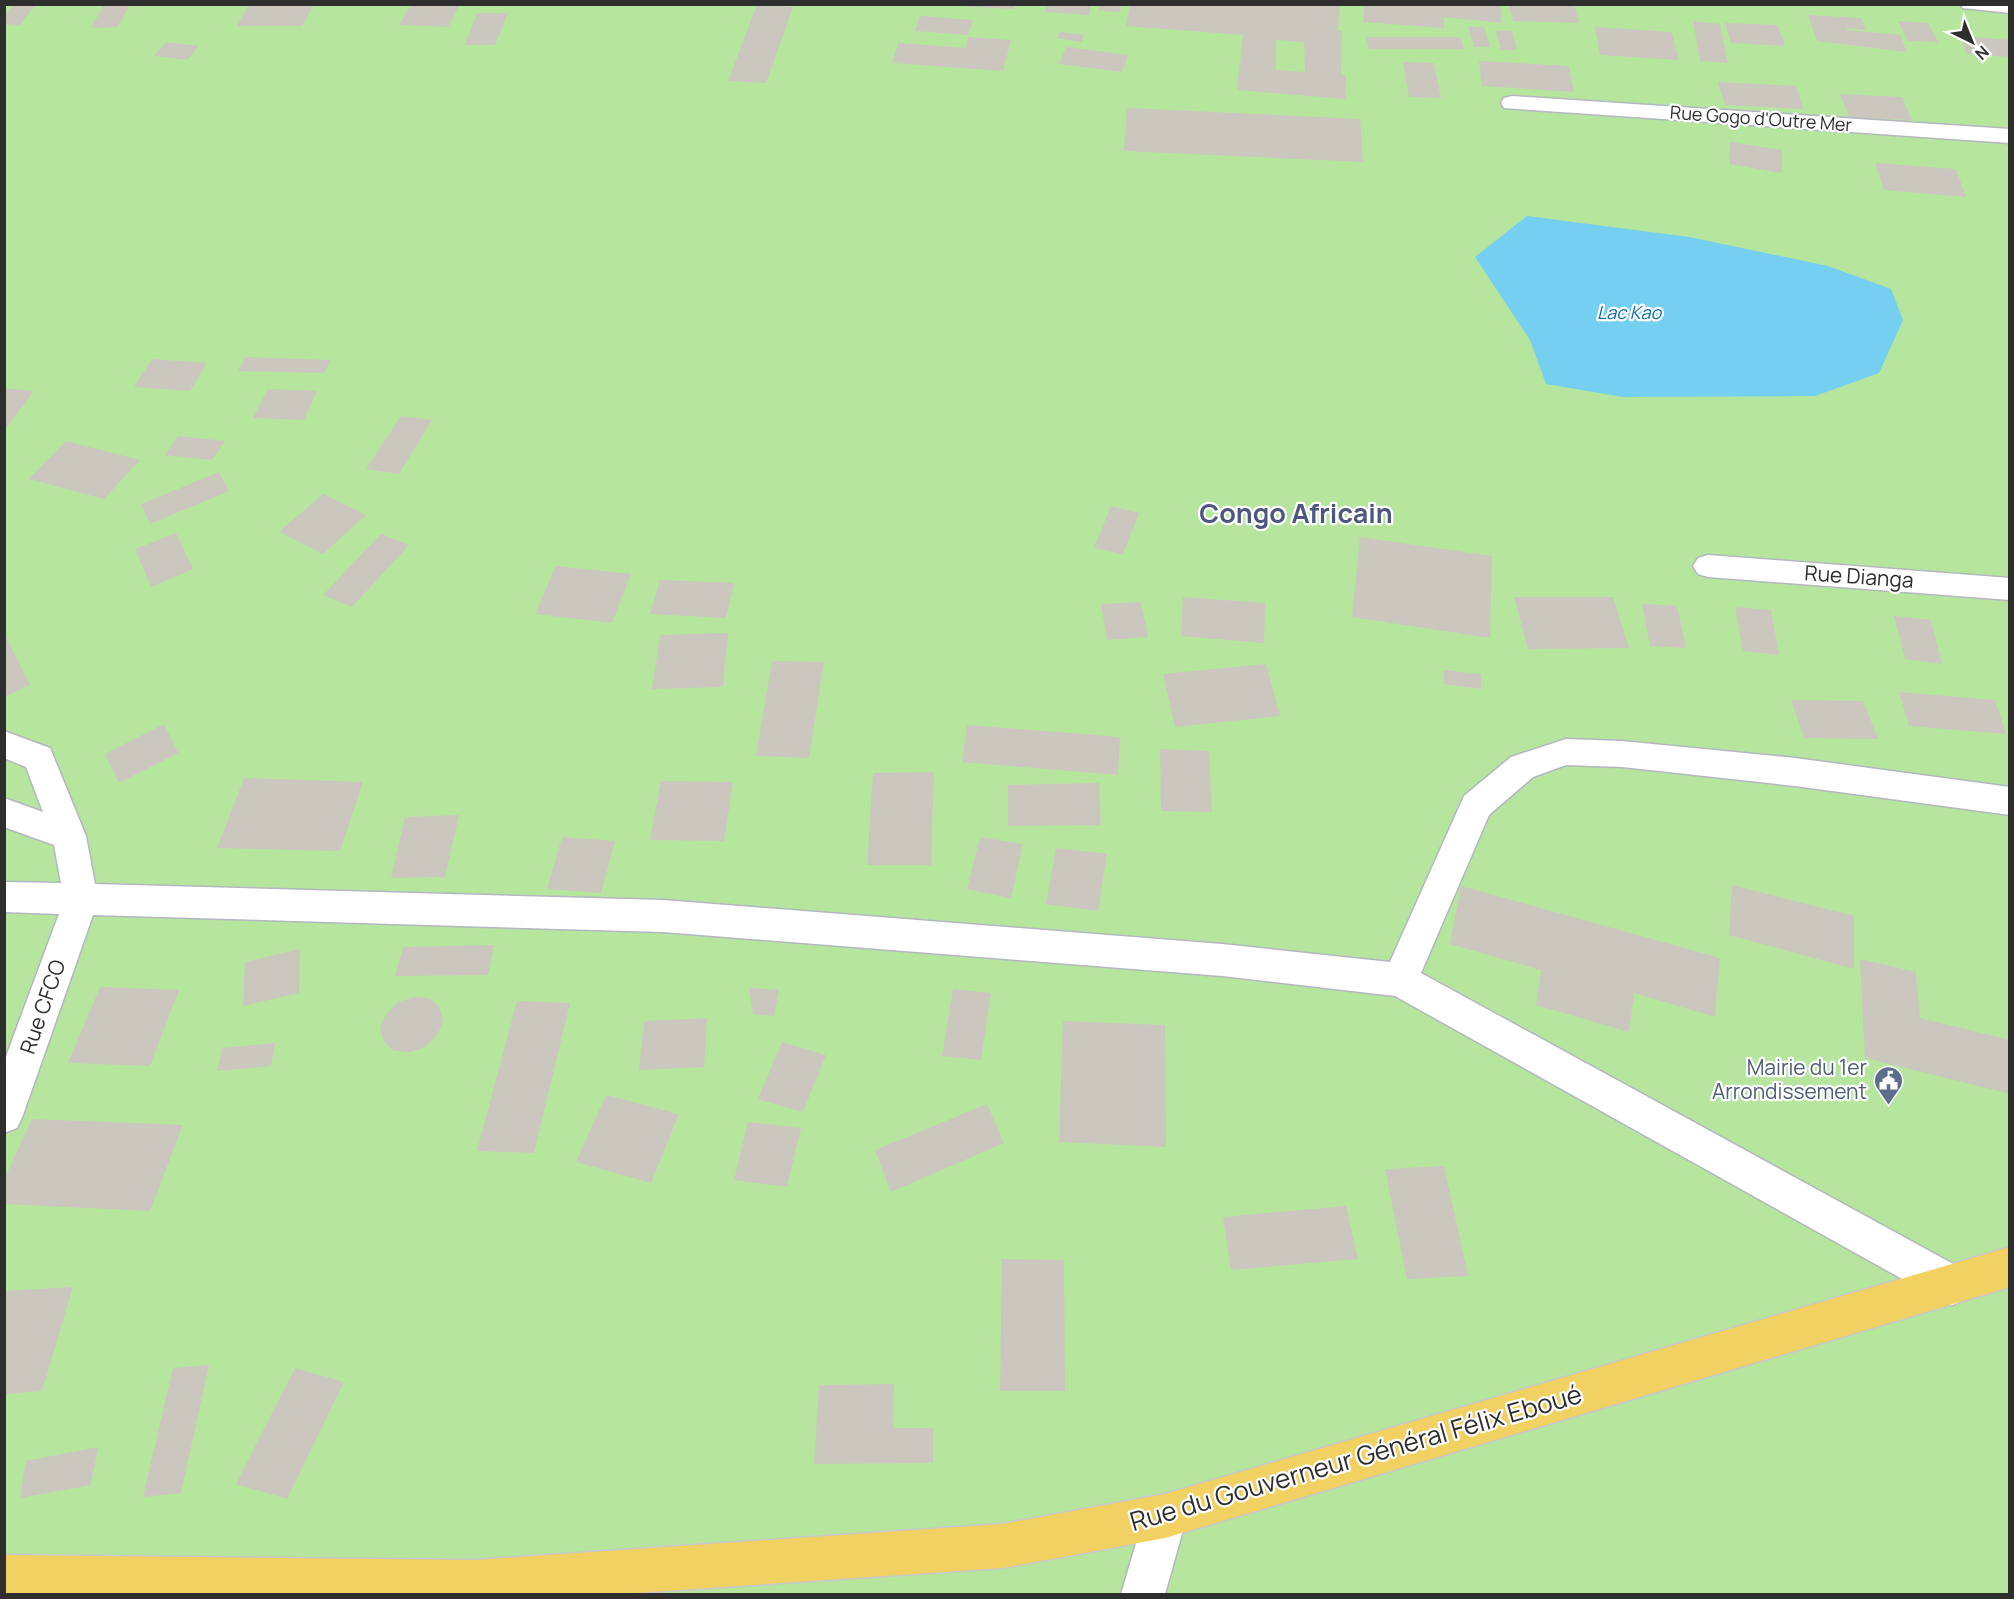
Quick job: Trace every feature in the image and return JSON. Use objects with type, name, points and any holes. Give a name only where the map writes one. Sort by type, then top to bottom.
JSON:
[{"type":"main road","name":"Rue du Gouverneur Général Félix Eboué","points":[[4,1577],[475,1582],[1002,1546],[1165,1516],[1952,1286],[2010,1267]]},
{"type":"street","points":[[1970,4],[2010,7]]},
{"type":"street","name":"Rue Gogo d'Outre Mer","points":[[1512,103],[2010,136]]},
{"type":"street","name":"Rue Dianga","points":[[1708,566],[2010,589]]},
{"type":"street","points":[[4,744],[39,758],[69,836],[81,900]]},
{"type":"street","points":[[1400,980],[1476,806],[1522,767],[1566,752],[1622,754],[1795,772],[2010,801]]},
{"type":"street","points":[[4,812],[69,836]]},
{"type":"street","points":[[4,897],[663,916],[1222,960],[1400,980],[1952,1286]]},
{"type":"street","name":"Rue CFCO","points":[[4,1115],[81,900]]},
{"type":"street","points":[[1143,1594],[1165,1516]]},
{"type":"green space","points":[[5,5],[2009,5],[2009,1594],[5,1594]]},
{"type":"water","name":"Lac Kao","points":[[1527,216],[1689,237],[1828,266],[1891,289],[1903,320],[1879,373],[1815,396],[1623,397],[1546,384],[1530,340],[1475,257]]},
{"type":"building","points":[[104,4],[130,4],[118,27],[91,28]]},
{"type":"building","points":[[249,4],[314,4],[302,26],[237,26]]},
{"type":"building","points":[[411,4],[460,4],[448,27],[399,25]]},
{"type":"building","points":[[958,4],[1015,4],[1014,9],[958,6]]},
{"type":"building","points":[[1047,4],[1091,4],[1089,15],[1046,12]]},
{"type":"building","points":[[1099,4],[1121,4],[1120,12],[1099,11]]},
{"type":"building","points":[[1130,4],[1340,4],[1338,31],[1342,31],[1341,74],[1346,75],[1345,99],[1237,90],[1243,35],[1126,26]],"holes":[[[1276,40],[1304,42],[1305,72],[1276,70]]]},
{"type":"building","points":[[1365,4],[1500,4],[1502,23],[1444,17],[1444,28],[1363,22]]},
{"type":"building","points":[[1509,4],[1574,4],[1579,23],[1513,21]]},
{"type":"building","points":[[14,5],[35,5],[20,25],[4,24],[4,17]]},
{"type":"building","points":[[757,5],[793,7],[766,83],[728,81]]},
{"type":"building","points":[[477,13],[508,13],[495,45],[465,45]]},
{"type":"building","points":[[1808,15],[1861,18],[1866,30],[1846,28],[1849,36],[1847,30],[1901,35],[1906,52],[1817,41]]},
{"type":"building","points":[[920,16],[973,20],[968,35],[915,31]]},
{"type":"building","points":[[1693,21],[1720,24],[1728,63],[1700,61]]},
{"type":"building","points":[[1898,21],[1928,23],[1938,42],[1908,41]]},
{"type":"building","points":[[1725,23],[1778,25],[1785,46],[1731,43]]},
{"type":"building","points":[[1468,27],[1484,27],[1490,47],[1474,47]]},
{"type":"building","points":[[1595,27],[1672,32],[1679,60],[1600,55]]},
{"type":"building","points":[[1496,31],[1512,31],[1517,50],[1501,50]]},
{"type":"building","points":[[1060,32],[1084,35],[1082,42],[1057,38]]},
{"type":"building","points":[[1960,36],[2010,40],[2010,57],[1967,54]]},
{"type":"building","points":[[968,37],[1011,40],[1003,71],[892,63],[898,43],[966,48]]},
{"type":"building","points":[[1366,37],[1460,37],[1464,49],[1369,49]]},
{"type":"building","points":[[166,42],[199,46],[187,60],[154,56]]},
{"type":"building","points":[[1066,47],[1128,55],[1122,72],[1059,64]]},
{"type":"building","points":[[1479,61],[1569,66],[1574,92],[1482,86]]},
{"type":"building","points":[[1403,62],[1434,63],[1441,98],[1409,97]]},
{"type":"building","points":[[1718,82],[1796,86],[1803,109],[1725,105]]},
{"type":"building","points":[[1840,94],[1902,97],[1912,120],[1849,117]]},
{"type":"building","points":[[1127,108],[1360,119],[1363,162],[1124,151]]},
{"type":"building","points":[[1730,142],[1782,150],[1782,173],[1729,164]]},
{"type":"building","points":[[1875,163],[1956,169],[1966,197],[1884,190]]},
{"type":"building","points":[[245,357],[331,360],[324,373],[238,371]]},
{"type":"building","points":[[152,359],[207,363],[190,391],[134,387]]},
{"type":"building","points":[[4,388],[34,391],[7,427],[4,427]]},
{"type":"building","points":[[268,389],[317,391],[304,420],[253,418]]},
{"type":"building","points":[[401,416],[432,420],[399,474],[366,469]]},
{"type":"building","points":[[178,436],[225,441],[212,460],[165,455]]},
{"type":"building","points":[[66,441],[140,460],[104,499],[29,479]]},
{"type":"building","points":[[219,472],[229,491],[150,524],[141,504]]},
{"type":"building","points":[[323,494],[366,515],[323,554],[279,532]]},
{"type":"building","points":[[1111,506],[1139,513],[1123,554],[1094,548]]},
{"type":"building","points":[[176,533],[193,569],[151,587],[135,549]]},
{"type":"building","points":[[381,534],[409,545],[352,607],[323,595]]},
{"type":"building","points":[[1360,537],[1492,556],[1490,638],[1352,617]]},
{"type":"building","points":[[556,566],[631,574],[612,623],[535,614]]},
{"type":"building","points":[[660,580],[734,583],[726,618],[650,614]]},
{"type":"building","points":[[1183,597],[1265,603],[1264,643],[1181,636]]},
{"type":"building","points":[[1514,597],[1613,597],[1629,648],[1528,649]]},
{"type":"building","points":[[1141,602],[1148,637],[1107,640],[1101,604]]},
{"type":"building","points":[[1642,604],[1677,606],[1686,648],[1650,646]]},
{"type":"building","points":[[1735,607],[1771,610],[1779,655],[1743,651]]},
{"type":"building","points":[[1894,616],[1931,620],[1942,664],[1905,659]]},
{"type":"building","points":[[4,633],[30,685],[4,697]]},
{"type":"building","points":[[728,633],[723,687],[652,689],[660,635]]},
{"type":"building","points":[[772,661],[824,662],[809,758],[756,756]]},
{"type":"building","points":[[1266,664],[1280,716],[1175,727],[1163,674]]},
{"type":"building","points":[[1443,670],[1481,674],[1481,689],[1444,684]]},
{"type":"building","points":[[1899,692],[1995,700],[2006,734],[1909,726]]},
{"type":"building","points":[[1791,700],[1863,701],[1878,739],[1804,738]]},
{"type":"building","points":[[164,724],[178,753],[119,783],[105,754]]},
{"type":"building","points":[[967,725],[1120,737],[1118,775],[962,762]]},
{"type":"building","points":[[1160,749],[1209,751],[1212,812],[1161,811]]},
{"type":"building","points":[[934,772],[931,865],[867,865],[873,773]]},
{"type":"building","points":[[244,778],[363,782],[340,851],[217,848]]},
{"type":"building","points":[[661,781],[733,782],[724,841],[650,840]]},
{"type":"building","points":[[1099,783],[1101,825],[1008,826],[1008,785]]},
{"type":"building","points":[[459,815],[445,877],[391,878],[405,817]]},
{"type":"building","points":[[562,837],[615,841],[601,893],[547,889]]},
{"type":"building","points":[[980,837],[1023,844],[1011,898],[967,889]]},
{"type":"building","points":[[1056,848],[1107,854],[1098,911],[1046,904]]},
{"type":"building","points":[[1732,885],[1854,916],[1854,969],[1729,935]]},
{"type":"building","points":[[1461,886],[1720,958],[1715,1017],[1634,993],[1629,1032],[1536,1005],[1541,970],[1450,944]]},
{"type":"building","points":[[494,945],[488,975],[395,976],[403,947]]},
{"type":"building","points":[[300,949],[299,993],[243,1006],[245,962]]},
{"type":"building","points":[[1860,959],[1916,972],[1920,1018],[2010,1040],[2010,1094],[1865,1058]]},
{"type":"building","points":[[100,987],[179,990],[150,1066],[68,1063]]},
{"type":"building","points":[[749,988],[779,990],[774,1016],[753,1014]]},
{"type":"building","points":[[953,989],[991,993],[981,1060],[942,1056]]},
{"type":"building","points":[[414,997],[429,998],[439,1006],[443,1020],[438,1034],[425,1047],[410,1052],[394,1051],[384,1042],[380,1029],[386,1014],[398,1002]]},
{"type":"building","points":[[517,1001],[570,1003],[534,1153],[477,1151]]},
{"type":"building","points":[[707,1018],[704,1067],[639,1070],[644,1021]]},
{"type":"building","points":[[1063,1021],[1165,1025],[1166,1147],[1059,1142]]},
{"type":"building","points":[[782,1042],[826,1055],[803,1112],[758,1099]]},
{"type":"building","points":[[275,1043],[271,1066],[217,1071],[222,1048]]},
{"type":"building","points":[[606,1095],[679,1114],[651,1183],[576,1162]]},
{"type":"building","points":[[987,1104],[1004,1143],[891,1192],[875,1150]]},
{"type":"building","points":[[32,1119],[183,1125],[150,1211],[4,1204],[4,1180]]},
{"type":"building","points":[[748,1122],[801,1128],[787,1187],[734,1180]]},
{"type":"building","points":[[1444,1166],[1468,1276],[1407,1279],[1385,1169]]},
{"type":"building","points":[[1346,1206],[1358,1259],[1231,1270],[1223,1217]]},
{"type":"building","points":[[1002,1259],[1064,1260],[1065,1391],[1000,1391]]},
{"type":"building","points":[[73,1287],[42,1391],[4,1394],[4,1291]]},
{"type":"building","points":[[209,1365],[181,1493],[143,1497],[173,1368]]},
{"type":"building","points":[[295,1368],[344,1382],[287,1499],[236,1484]]},
{"type":"building","points":[[894,1384],[893,1428],[933,1428],[933,1463],[814,1464],[819,1385]]},
{"type":"building","points":[[98,1447],[91,1485],[20,1498],[26,1461]]},
{"type":"place","name":"Mairie du 1er Arrondissement","points":[[1888,1106]]},
{"type":"district","name":"Congo Africain","points":[[1296,514]]}]
